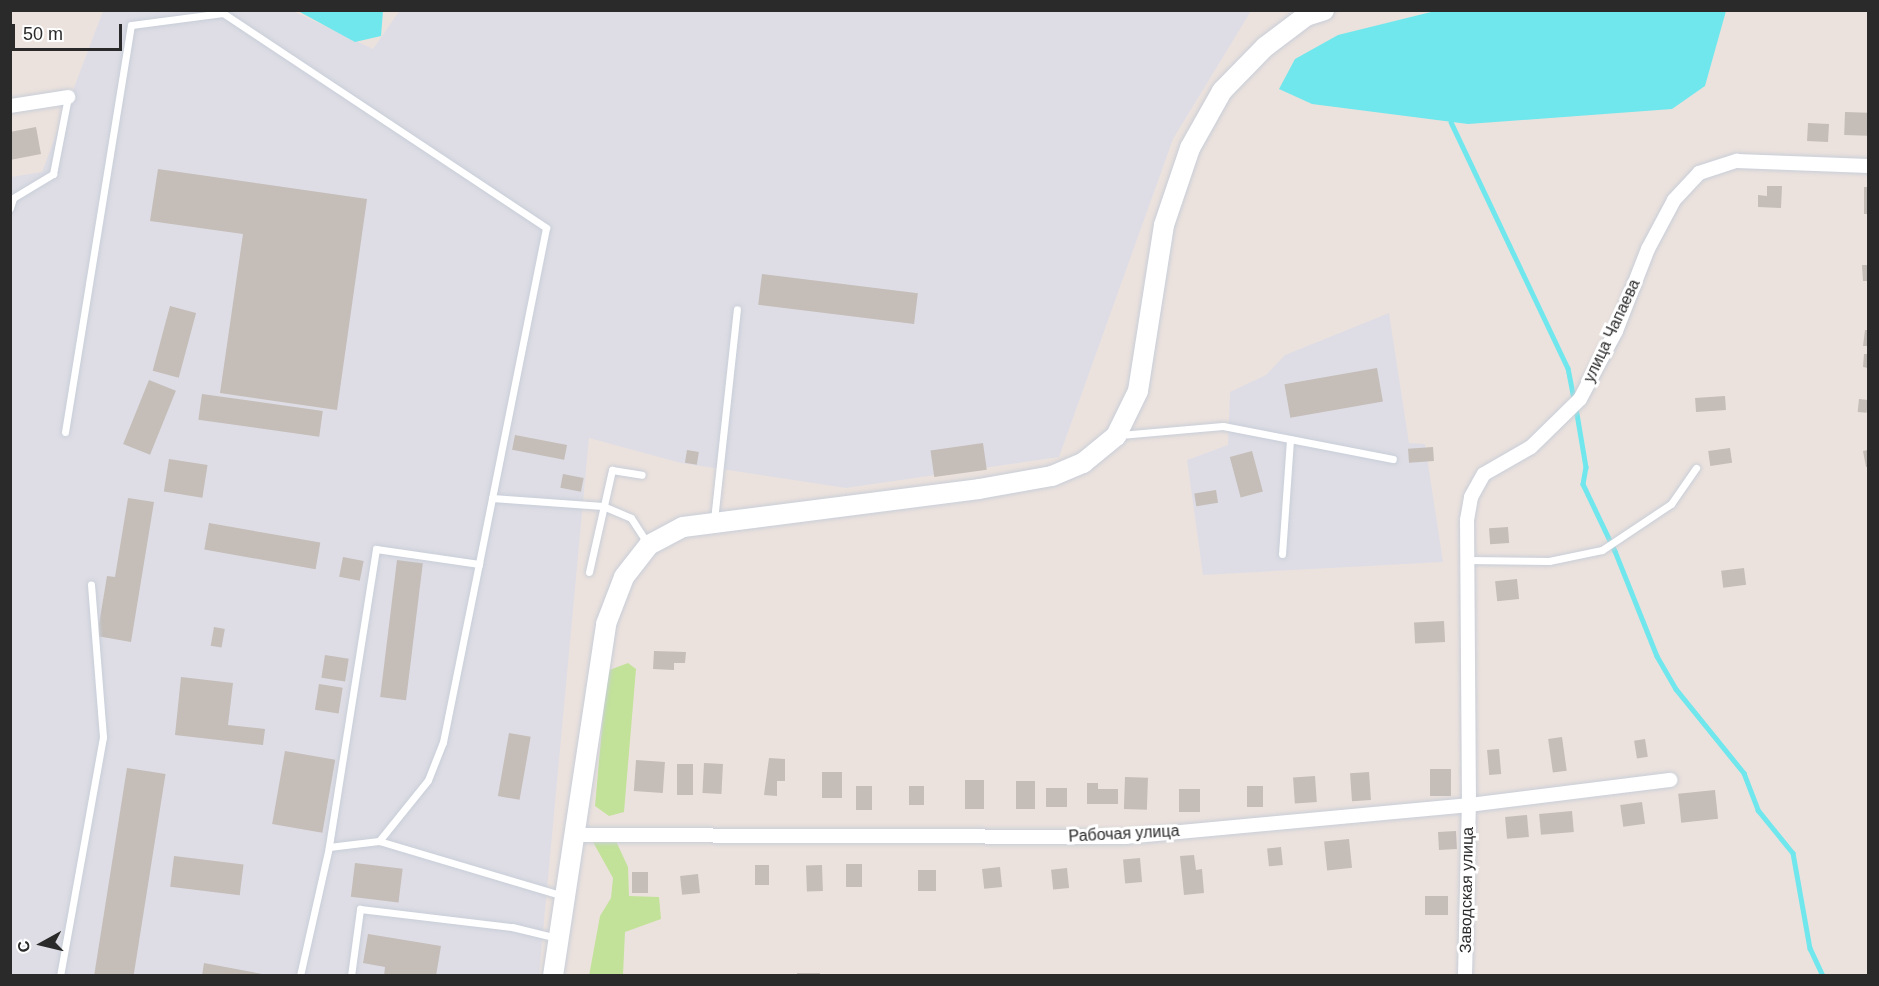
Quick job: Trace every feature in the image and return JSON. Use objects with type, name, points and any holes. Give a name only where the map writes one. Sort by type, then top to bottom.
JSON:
[{"type":"street","points":[[553,975],[568,898],[606,624],[624,577],[649,546],[683,527],[1052,476],[1083,463],[1116,436],[1138,391],[1164,225],[1190,148],[1222,91],[1265,47],[1306,16],[1324,10]]},
{"type":"street","points":[[10,106],[68,98]]},
{"type":"street","name":"улица Чапаева","points":[[1469,805],[1468,560],[1471,497],[1484,474],[1531,447],[1580,399],[1616,331],[1648,249],[1674,200],[1699,173],[1737,161],[1869,166]]},
{"type":"street","name":"Рабочая улица","points":[[575,835],[1126,837],[1469,805],[1670,780]]},
{"type":"street","name":"Заводская улица","points":[[1465,975],[1469,805]]},
{"type":"lane","points":[[65,432],[131,26],[223,13],[546,228],[443,742],[428,780],[380,841]]},
{"type":"lane","points":[[10,208],[13,198],[53,174],[68,98]]},
{"type":"lane","points":[[713,523],[737,309]]},
{"type":"lane","points":[[1116,436],[1223,426],[1393,459]]},
{"type":"lane","points":[[1282,554],[1290,439]]},
{"type":"lane","points":[[1468,560],[1549,561],[1602,550],[1671,504],[1696,468]]},
{"type":"lane","points":[[589,572],[612,470],[642,475]]},
{"type":"lane","points":[[492,498],[603,506],[631,518],[649,546]]},
{"type":"lane","points":[[300,975],[329,847],[376,549],[478,564]]},
{"type":"lane","points":[[60,975],[104,737],[91,584]]},
{"type":"lane","points":[[329,847],[380,841],[568,898]]},
{"type":"lane","points":[[351,975],[360,909],[512,927],[560,938]]},
{"type":"shaded area","points":[[400,10],[1251,11],[1173,139],[1059,457],[846,488],[681,463],[589,438],[539,975],[11,976],[11,177],[42,172],[103,11],[293,11],[373,49]]},
{"type":"shaded area","points":[[1389,313],[1409,443],[1425,444],[1443,562],[1203,575],[1187,460],[1228,445],[1230,392],[1266,375],[1285,355]]},
{"type":"green space","points":[[628,663],[636,669],[624,812],[609,816],[595,806],[607,671]]},
{"type":"green space","points":[[615,839],[628,867],[629,896],[659,897],[661,919],[625,932],[623,975],[589,976],[600,916],[611,898],[613,878],[593,842]]},
{"type":"water","points":[[298,11],[383,11],[381,36],[355,42]]},
{"type":"water","points":[[1435,11],[1726,11],[1705,86],[1672,109],[1468,124],[1312,104],[1279,89],[1295,59],[1338,35]]},
{"type":"building","points":[[1845,112],[1868,113],[1867,136],[1844,135]]},
{"type":"building","points":[[1808,123],[1829,124],[1828,142],[1807,141]]},
{"type":"building","points":[[36,127],[41,154],[10,160],[10,132]]},
{"type":"building","points":[[158,169],[367,199],[337,410],[220,393],[243,234],[150,221]]},
{"type":"building","points":[[1767,186],[1782,186],[1781,208],[1758,207],[1758,195],[1767,196]]},
{"type":"building","points":[[1864,187],[1868,187],[1868,214],[1864,214]]},
{"type":"building","points":[[1862,265],[1868,265],[1868,281],[1863,281]]},
{"type":"building","points":[[762,274],[918,293],[914,324],[758,305]]},
{"type":"building","points":[[170,306],[196,313],[179,378],[153,371]]},
{"type":"building","points":[[1865,330],[1868,330],[1868,346],[1863,346]]},
{"type":"building","points":[[1864,354],[1868,354],[1868,368],[1863,367]]},
{"type":"building","points":[[1377,368],[1383,401],[1290,418],[1284,384]]},
{"type":"building","points":[[149,380],[176,391],[150,455],[123,444]]},
{"type":"building","points":[[202,394],[323,411],[319,437],[198,420]]},
{"type":"building","points":[[1725,396],[1726,410],[1696,412],[1695,398]]},
{"type":"building","points":[[1859,399],[1868,400],[1867,413],[1858,412]]},
{"type":"building","points":[[515,435],[567,445],[564,460],[512,450]]},
{"type":"building","points":[[983,443],[987,470],[934,477],[931,450]]},
{"type":"building","points":[[1433,447],[1434,461],[1409,463],[1408,449]]},
{"type":"building","points":[[1730,448],[1732,463],[1710,466],[1708,451]]},
{"type":"building","points":[[687,450],[699,452],[697,465],[685,463]]},
{"type":"building","points":[[1868,450],[1868,467],[1866,467],[1863,451]]},
{"type":"building","points":[[1252,451],[1263,492],[1241,498],[1230,457]]},
{"type":"building","points":[[169,459],[208,465],[202,498],[164,492]]},
{"type":"building","points":[[563,474],[584,478],[581,492],[560,488]]},
{"type":"building","points":[[1216,490],[1218,503],[1196,506],[1194,493]]},
{"type":"building","points":[[128,498],[154,502],[131,642],[97,636],[107,576],[115,577]]},
{"type":"building","points":[[209,523],[320,543],[316,569],[204,550]]},
{"type":"building","points":[[1508,527],[1509,543],[1490,544],[1489,528]]},
{"type":"building","points":[[343,557],[364,561],[360,581],[339,577]]},
{"type":"building","points":[[397,560],[423,563],[406,700],[380,697]]},
{"type":"building","points":[[1744,568],[1746,585],[1723,588],[1721,571]]},
{"type":"building","points":[[1517,579],[1519,599],[1497,601],[1495,581]]},
{"type":"building","points":[[1444,621],[1445,642],[1415,644],[1414,623]]},
{"type":"building","points":[[214,627],[225,629],[222,648],[211,646]]},
{"type":"building","points":[[654,651],[686,652],[685,663],[674,663],[674,670],[653,669]]},
{"type":"building","points":[[325,655],[349,659],[345,681],[321,678]]},
{"type":"building","points":[[181,677],[233,683],[228,725],[265,729],[263,745],[175,735]]},
{"type":"building","points":[[319,684],[343,688],[339,713],[315,710]]},
{"type":"building","points":[[509,733],[531,737],[520,800],[498,796]]},
{"type":"building","points":[[1562,737],[1567,771],[1553,773],[1548,739]]},
{"type":"building","points":[[1645,739],[1648,757],[1637,758],[1634,741]]},
{"type":"building","points":[[1499,749],[1501,774],[1489,775],[1487,750]]},
{"type":"building","points":[[285,751],[335,760],[322,833],[272,824]]},
{"type":"building","points":[[769,758],[785,759],[785,781],[777,781],[777,796],[764,795]]},
{"type":"building","points":[[636,760],[665,762],[663,793],[634,791]]},
{"type":"building","points":[[704,763],[723,764],[721,794],[702,793]]},
{"type":"building","points":[[677,764],[693,764],[693,795],[677,795]]},
{"type":"building","points":[[127,768],[166,774],[134,976],[94,976]]},
{"type":"building","points":[[1430,769],[1451,769],[1451,796],[1430,796]]},
{"type":"building","points":[[822,772],[842,772],[842,798],[822,798]]},
{"type":"building","points":[[1369,772],[1371,800],[1352,801],[1350,773]]},
{"type":"building","points":[[1315,776],[1317,802],[1295,803],[1293,778]]},
{"type":"building","points":[[1125,777],[1148,778],[1147,810],[1124,809]]},
{"type":"building","points":[[965,780],[984,780],[984,809],[965,809]]},
{"type":"building","points":[[1016,781],[1035,781],[1035,809],[1016,809]]},
{"type":"building","points":[[1087,783],[1098,783],[1098,789],[1118,789],[1118,804],[1087,804]]},
{"type":"building","points":[[856,786],[872,786],[872,810],[856,810]]},
{"type":"building","points":[[909,786],[924,786],[924,805],[909,805]]},
{"type":"building","points":[[1247,786],[1263,786],[1263,807],[1247,807]]},
{"type":"building","points":[[1046,788],[1067,788],[1067,807],[1046,807]]},
{"type":"building","points":[[1179,789],[1200,789],[1200,812],[1179,812]]},
{"type":"building","points":[[1715,790],[1718,819],[1681,823],[1678,794]]},
{"type":"building","points":[[1642,802],[1645,824],[1623,827],[1620,805]]},
{"type":"building","points":[[1572,811],[1574,832],[1541,835],[1539,814]]},
{"type":"building","points":[[1527,815],[1529,837],[1507,839],[1505,817]]},
{"type":"building","points":[[1456,831],[1457,849],[1439,850],[1438,832]]},
{"type":"building","points":[[1349,839],[1352,868],[1327,870],[1324,842]]},
{"type":"building","points":[[1281,847],[1283,865],[1269,866],[1267,848]]},
{"type":"building","points":[[1194,855],[1196,870],[1202,869],[1204,893],[1184,895],[1180,856]]},
{"type":"building","points":[[174,856],[243,865],[240,895],[170,887]]},
{"type":"building","points":[[1140,858],[1142,882],[1125,883],[1123,859]]},
{"type":"building","points":[[355,863],[403,869],[398,903],[351,897]]},
{"type":"building","points":[[846,864],[862,864],[862,887],[846,887]]},
{"type":"building","points":[[755,865],[769,865],[769,885],[755,885]]},
{"type":"building","points":[[822,865],[823,891],[807,892],[806,866]]},
{"type":"building","points":[[1000,867],[1002,887],[984,889],[982,869]]},
{"type":"building","points":[[1067,868],[1069,888],[1053,890],[1051,870]]},
{"type":"building","points":[[918,870],[936,870],[936,891],[918,891]]},
{"type":"building","points":[[632,872],[648,872],[648,893],[632,893]]},
{"type":"building","points":[[698,874],[700,893],[682,895],[680,876]]},
{"type":"building","points":[[1425,896],[1448,896],[1448,915],[1425,915]]},
{"type":"building","points":[[368,934],[441,946],[436,976],[384,976],[385,967],[363,963]]},
{"type":"building","points":[[204,963],[262,974],[262,976],[202,976]]},
{"type":"building","points":[[797,973],[820,973],[820,976],[797,976]]},
{"type":"waterway","points":[[1451,122],[1568,368],[1574,400]]},
{"type":"waterway","points":[[1576,408],[1586,467],[1583,484],[1615,551],[1657,656],[1676,689],[1744,773],[1758,810],[1793,853],[1810,948],[1823,976]]}]
